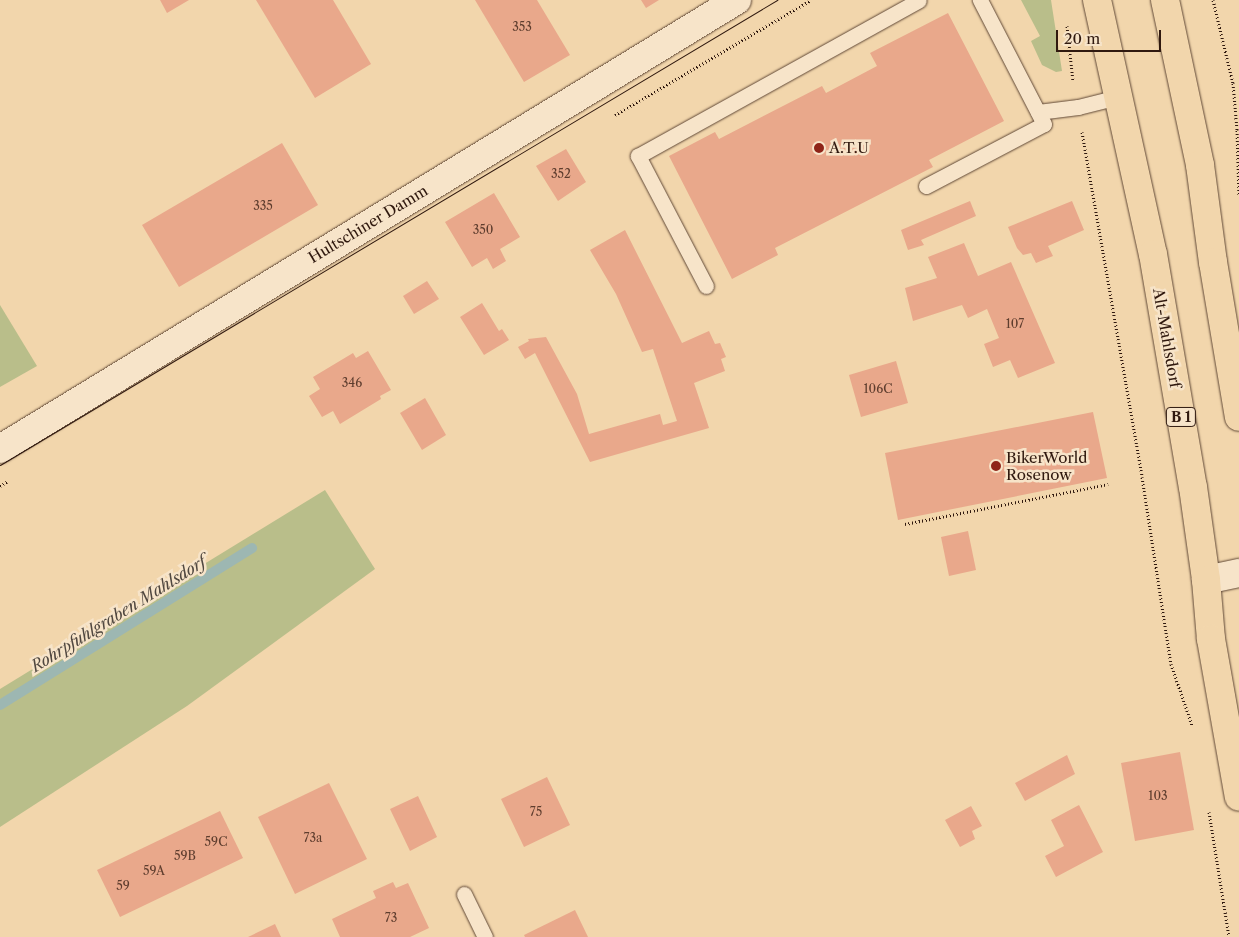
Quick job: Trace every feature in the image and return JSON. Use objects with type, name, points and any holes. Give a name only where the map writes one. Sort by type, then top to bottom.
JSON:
[{"type":"main road","name":"Hultschiner Damm","points":[[0,450],[738,0]]},
{"type":"main road","name":"Alt-Mahlsdorf","points":[[1097,0],[1153,254],[1193,487],[1206,580],[1211,639],[1239,797]]},
{"type":"main road","points":[[1165,0],[1200,165],[1213,262],[1239,417]]},
{"type":"main road","points":[[1206,580],[1239,573]]},
{"type":"lane","points":[[706,286],[638,156],[920,0]]},
{"type":"lane","points":[[926,186],[1044,124],[980,0]]},
{"type":"lane","points":[[1038,112],[1078,107],[1118,98]]},
{"type":"lane","points":[[464,894],[485,937]]},
{"type":"path","points":[[1213,0],[1233,83],[1239,199]]},
{"type":"path","points":[[1067,18],[1072,72],[1142,477],[1171,664],[1192,726]]},
{"type":"path","points":[[905,524],[1108,484]]},
{"type":"path","points":[[1208,804],[1229,937]]},
{"type":"green space","points":[[1021,0],[1051,0],[1062,71],[1056,72],[1042,65],[1031,41],[1040,36]]},
{"type":"green space","points":[[0,305],[37,366],[0,387]]},
{"type":"green space","points":[[325,490],[375,569],[187,706],[0,827],[0,689]]},
{"type":"building","points":[[160,0],[189,0],[167,13]]},
{"type":"building","points":[[256,0],[333,0],[371,64],[315,98]]},
{"type":"building","points":[[475,0],[537,0],[570,55],[524,82]]},
{"type":"building","points":[[641,0],[659,0],[646,8]]},
{"type":"building","name":"A.T.U","points":[[948,13],[1004,121],[929,160],[933,167],[775,248],[778,255],[732,279],[669,156],[715,132],[719,139],[822,86],[826,93],[877,66],[870,53]]},
{"type":"building","points":[[282,143],[318,205],[179,287],[142,225]]},
{"type":"building","points":[[566,149],[586,182],[558,201],[536,166]]},
{"type":"building","points":[[494,193],[520,237],[500,249],[506,261],[493,269],[487,258],[472,267],[445,222]]},
{"type":"building","points":[[970,201],[976,216],[921,240],[924,245],[908,250],[901,230]]},
{"type":"building","points":[[1072,201],[1084,230],[1048,246],[1053,256],[1036,263],[1031,253],[1023,255],[1017,248],[1008,227]]},
{"type":"building","points":[[625,230],[682,343],[709,331],[715,344],[720,343],[726,357],[721,359],[725,371],[694,383],[709,428],[590,462],[535,353],[525,359],[518,347],[529,341],[528,339],[546,337],[577,394],[589,434],[660,414],[663,425],[677,421],[653,349],[642,352],[616,294],[590,250]]},
{"type":"building","points":[[964,243],[978,276],[1011,262],[1055,363],[1018,378],[1010,360],[993,367],[984,344],[999,338],[987,309],[968,318],[962,305],[913,321],[905,288],[937,278],[928,257]]},
{"type":"building","points":[[427,281],[439,299],[414,314],[403,296]]},
{"type":"building","points":[[482,303],[499,331],[502,329],[509,340],[484,355],[460,317]]},
{"type":"building","points":[[368,351],[391,390],[380,396],[381,399],[340,424],[333,411],[322,417],[309,396],[320,389],[313,377],[353,353],[356,358]]},
{"type":"building","points":[[896,361],[908,403],[861,417],[849,375]]},
{"type":"building","points":[[425,398],[446,435],[422,450],[400,413]]},
{"type":"building","name":"BikerWorld Rosenow","points":[[1093,412],[1107,478],[898,520],[885,453]]},
{"type":"building","points":[[968,531],[976,570],[949,576],[941,537]]},
{"type":"building","points":[[1180,752],[1194,830],[1135,841],[1121,763]]},
{"type":"building","points":[[1067,755],[1075,774],[1025,801],[1015,783]]},
{"type":"building","points":[[547,777],[570,825],[524,847],[501,799]]},
{"type":"building","points":[[329,783],[367,859],[295,894],[258,817]]},
{"type":"building","points":[[418,796],[437,837],[410,851],[390,809]]},
{"type":"building","points":[[1079,805],[1103,852],[1056,877],[1045,856],[1064,846],[1051,820]]},
{"type":"building","points":[[971,806],[982,826],[972,831],[975,839],[960,847],[945,820]]},
{"type":"building","points":[[220,811],[243,858],[120,917],[97,870]]},
{"type":"building","points":[[393,882],[396,888],[408,883],[429,928],[410,937],[340,937],[332,919],[376,898],[373,891]]},
{"type":"building","points":[[575,910],[588,937],[525,937],[524,935]]},
{"type":"building","points":[[275,924],[281,937],[248,937]]},
{"type":"waterway","name":"Rohrpfuhlgraben Mahlsdorf","points":[[0,705],[252,548]]},
{"type":"tram line","points":[[0,465],[777,0]]},
{"type":"place","name":"A.T.U","points":[[819,148]]},
{"type":"place","name":"BikerWorld Rosenow","points":[[996,466]]}]
